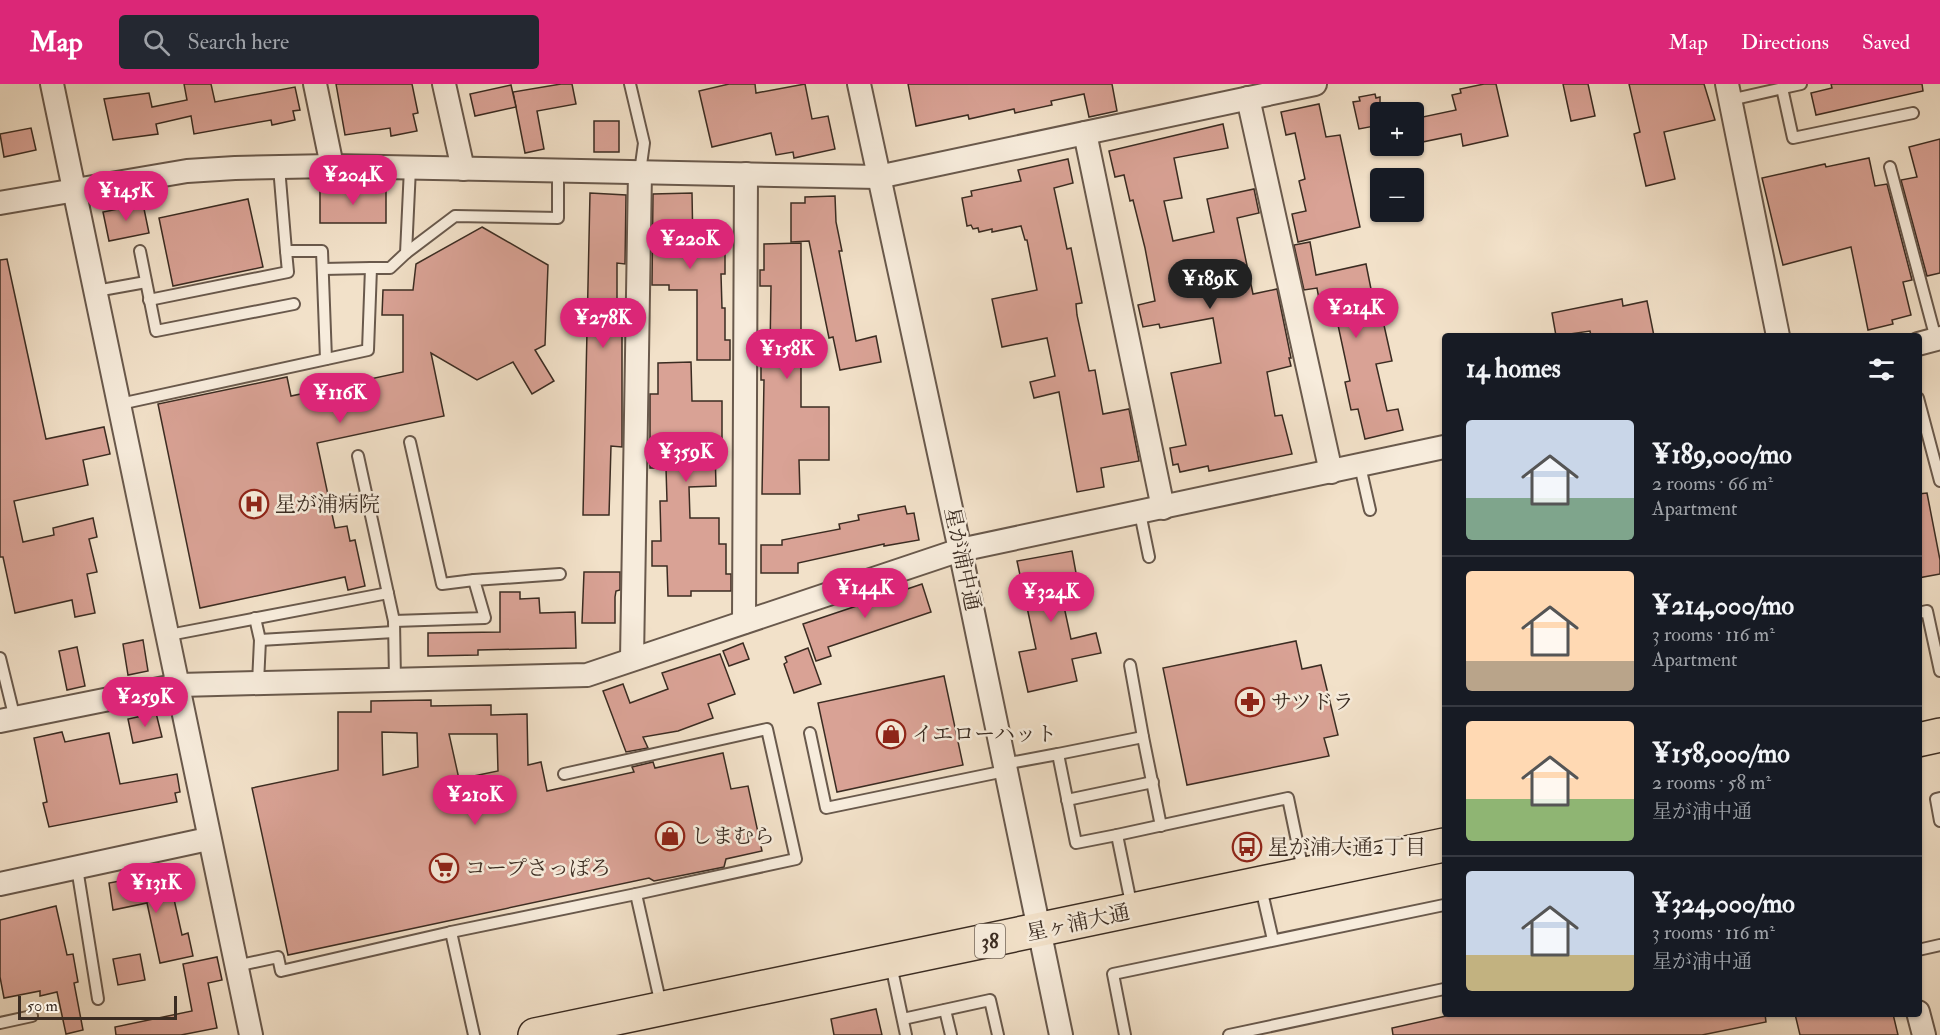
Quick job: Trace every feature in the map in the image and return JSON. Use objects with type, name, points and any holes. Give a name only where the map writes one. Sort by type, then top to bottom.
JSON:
[{"type":"highway","points":[[1922,739],[1940,735]]},
{"type":"highway","name":"星ヶ浦大通","points":[[535,1035],[1442,845]]},
{"type":"street","points":[[52,84],[169,635],[208,839],[251,1035]]},
{"type":"street","points":[[315,84],[332,166]]},
{"type":"street","points":[[444,84],[463,169]]},
{"type":"street","name":"星が浦中通","points":[[859,84],[960,550],[1061,1035]]},
{"type":"street","points":[[0,203],[187,171],[279,167],[332,166],[878,177],[1315,84]]},
{"type":"street","points":[[1729,92],[1777,333]]},
{"type":"street","points":[[1248,98],[1331,472]]},
{"type":"street","points":[[1084,133],[1163,508]]},
{"type":"street","points":[[632,659],[640,172]]},
{"type":"street","points":[[744,622],[746,174]]},
{"type":"street","points":[[7,720],[179,685],[587,675],[960,550],[1442,447]]},
{"type":"street","points":[[0,884],[208,839]]},
{"type":"street","points":[[1919,1017],[1924,1035]]},
{"type":"lane","points":[[630,84],[644,143],[640,172]]},
{"type":"lane","points":[[1729,92],[1782,88],[1801,84]]},
{"type":"lane","points":[[1782,88],[1793,138],[1912,113]]},
{"type":"lane","points":[[149,300],[288,272],[279,167]]},
{"type":"lane","points":[[1890,167],[1932,341]]},
{"type":"lane","points":[[406,253],[410,168]]},
{"type":"lane","points":[[323,268],[390,268],[455,216],[558,218],[558,171]]},
{"type":"lane","points":[[140,251],[156,331],[294,304]]},
{"type":"lane","points":[[286,251],[322,251],[326,359]]},
{"type":"lane","points":[[120,404],[368,350],[371,268]]},
{"type":"lane","points":[[96,291],[146,282]]},
{"type":"lane","points":[[1922,413],[1940,481]]},
{"type":"lane","points":[[410,442],[442,584],[560,574]]},
{"type":"lane","points":[[358,456],[394,627],[395,680]]},
{"type":"lane","points":[[1360,465],[1370,510]]},
{"type":"lane","points":[[1140,513],[1149,558]]},
{"type":"lane","points":[[260,640],[484,618],[474,580]]},
{"type":"lane","points":[[169,635],[388,593]]},
{"type":"lane","points":[[1922,612],[1927,611],[1940,671]]},
{"type":"lane","points":[[255,618],[260,640],[258,683]]},
{"type":"lane","points":[[0,658],[7,720]]},
{"type":"lane","points":[[1130,665],[1161,826]]},
{"type":"lane","points":[[236,966],[278,957],[281,971],[796,859],[767,729],[564,774]]},
{"type":"lane","points":[[810,733],[826,808],[1143,736]]},
{"type":"lane","points":[[1058,754],[1076,843],[1288,798],[1304,875]]},
{"type":"lane","points":[[1067,800],[1152,782]]},
{"type":"lane","points":[[1940,798],[1936,798],[1940,821]]},
{"type":"lane","points":[[1117,835],[1133,911]]},
{"type":"lane","points":[[76,868],[98,999]]},
{"type":"lane","points":[[1260,884],[1273,940]]},
{"type":"lane","points":[[636,894],[662,1009]]},
{"type":"lane","points":[[1125,1035],[1113,974],[1442,904]]},
{"type":"lane","points":[[452,932],[474,1035]]},
{"type":"lane","points":[[1922,949],[1940,945]]},
{"type":"lane","points":[[890,962],[906,1035]]},
{"type":"lane","points":[[1229,1035],[1442,989]]},
{"type":"lane","points":[[903,1020],[990,1000],[998,1035]]},
{"type":"lane","points":[[945,1010],[951,1035]]},
{"type":"lane","points":[[0,1023],[32,1016]]},
{"type":"building","points":[[184,84],[211,84],[215,102],[295,87],[300,110],[293,111],[295,120],[272,125],[271,120],[194,134],[191,116],[156,124],[158,134],[113,140],[104,99],[149,93],[152,107],[187,100]]},
{"type":"building","points":[[336,84],[412,84],[418,113],[413,114],[417,131],[391,136],[390,128],[345,135]]},
{"type":"building","points":[[572,84],[576,104],[537,111],[544,149],[525,153],[513,92]]},
{"type":"building","points":[[729,84],[755,84],[756,93],[805,84],[812,119],[828,116],[835,149],[794,158],[793,152],[776,155],[771,133],[712,147],[699,91]]},
{"type":"building","points":[[908,84],[1112,84],[1117,111],[1089,117],[1084,94],[1051,101],[1052,105],[1015,113],[1014,109],[969,119],[968,115],[916,126]]},
{"type":"building","points":[[1496,84],[1508,136],[1463,146],[1461,134],[1424,142],[1424,117],[1456,110],[1452,95],[1461,93],[1460,89]]},
{"type":"building","points":[[1563,84],[1588,84],[1595,116],[1571,121]]},
{"type":"building","points":[[1629,84],[1704,84],[1715,120],[1664,132],[1675,179],[1646,186],[1634,134],[1640,132]]},
{"type":"building","points":[[1831,84],[1922,84],[1923,91],[1816,115],[1811,93],[1832,88]]},
{"type":"building","points":[[511,85],[516,107],[475,116],[470,94]]},
{"type":"building","points":[[1375,94],[1376,98],[1380,97],[1380,102],[1370,102],[1370,127],[1359,129],[1353,102],[1360,101],[1359,97]]},
{"type":"building","points":[[1319,104],[1326,137],[1340,135],[1360,227],[1298,242],[1292,214],[1306,211],[1299,181],[1305,179],[1295,133],[1286,135],[1281,112]]},
{"type":"building","points":[[594,121],[619,121],[619,152],[594,152]]},
{"type":"building","points":[[1223,124],[1228,148],[1174,158],[1182,198],[1164,201],[1173,241],[1214,232],[1207,199],[1254,189],[1259,213],[1237,218],[1253,294],[1277,289],[1291,366],[1267,372],[1275,416],[1282,415],[1292,454],[1209,471],[1208,466],[1180,472],[1178,464],[1173,465],[1170,448],[1186,445],[1171,373],[1221,363],[1213,318],[1160,328],[1159,324],[1143,327],[1138,305],[1155,301],[1145,248],[1124,175],[1115,177],[1109,151]]},
{"type":"building","points":[[31,128],[36,150],[4,157],[0,134]]},
{"type":"building","points":[[1940,139],[1940,273],[1927,276],[1901,180],[1917,177],[1909,147]]},
{"type":"building","points":[[1869,158],[1875,186],[1887,184],[1912,280],[1903,282],[1911,315],[1892,320],[1893,324],[1868,330],[1851,247],[1783,265],[1762,178],[1825,164],[1826,167]]},
{"type":"building","points":[[1068,159],[1073,183],[1054,188],[1067,249],[1071,248],[1082,303],[1076,304],[1077,315],[1089,371],[1095,370],[1103,414],[1129,409],[1139,461],[1101,468],[1104,487],[1077,492],[1059,392],[1034,398],[1030,382],[1055,376],[1047,338],[1002,347],[992,299],[1037,290],[1027,240],[1025,240],[1021,226],[992,232],[992,229],[979,232],[978,228],[973,229],[971,225],[967,226],[962,198],[972,196],[971,191],[1021,181],[1018,170]]},
{"type":"building","points":[[320,188],[386,189],[386,223],[320,223]]},
{"type":"building","points":[[590,193],[626,195],[625,264],[617,263],[617,326],[622,326],[622,447],[611,446],[609,515],[583,515]]},
{"type":"building","points":[[692,193],[693,249],[725,249],[725,274],[721,274],[722,308],[725,308],[725,340],[730,340],[730,360],[697,360],[697,290],[669,290],[669,285],[652,285],[653,194]]},
{"type":"building","points":[[835,196],[836,222],[842,251],[839,251],[856,341],[876,336],[881,362],[840,370],[833,337],[829,338],[809,241],[791,242],[791,203],[805,203],[805,197]]},
{"type":"building","points":[[248,199],[263,267],[173,286],[159,218]]},
{"type":"building","points":[[143,204],[149,233],[109,241],[103,212]]},
{"type":"building","name":"星が浦病院","points":[[482,227],[548,265],[545,345],[535,350],[554,381],[532,394],[513,362],[477,380],[431,353],[444,416],[317,443],[335,528],[347,526],[350,541],[355,540],[365,586],[348,590],[345,577],[200,608],[158,404],[287,377],[291,396],[403,372],[403,315],[382,315],[383,290],[413,290],[416,264]]},
{"type":"building","points":[[1310,242],[1316,275],[1366,264],[1374,304],[1379,303],[1392,361],[1376,364],[1387,411],[1398,409],[1403,430],[1365,439],[1358,409],[1351,410],[1345,382],[1350,381],[1332,297],[1319,299],[1317,288],[1304,290],[1294,245]]},
{"type":"building","points":[[801,243],[801,407],[829,407],[829,460],[799,460],[800,494],[762,494],[764,380],[761,380],[761,352],[770,352],[771,286],[760,286],[760,270],[764,270],[764,244]]},
{"type":"building","points":[[7,259],[46,439],[104,427],[110,454],[83,460],[88,485],[14,501],[23,542],[54,535],[53,528],[93,518],[97,537],[89,539],[97,572],[87,574],[95,613],[75,617],[72,600],[15,613],[3,557],[0,557],[0,260]]},
{"type":"building","points":[[1622,299],[1623,306],[1647,301],[1653,333],[1590,333],[1590,331],[1555,333],[1552,313]]},
{"type":"building","points":[[691,362],[692,401],[722,401],[722,449],[715,449],[716,486],[689,487],[690,518],[719,518],[719,544],[726,544],[726,574],[731,574],[731,591],[691,591],[691,596],[668,596],[667,566],[652,566],[652,541],[661,541],[660,501],[667,501],[666,468],[650,468],[650,394],[658,394],[658,363]]},
{"type":"building","points":[[1927,493],[1940,560],[1940,574],[1922,577],[1922,494]]},
{"type":"building","points":[[905,506],[907,514],[914,513],[919,540],[884,546],[884,544],[798,563],[798,573],[761,573],[761,545],[782,545],[782,540],[840,529],[839,524],[859,520],[858,515]]},
{"type":"building","points":[[1072,551],[1078,584],[1060,588],[1071,639],[1096,633],[1101,653],[1072,659],[1077,681],[1028,692],[1019,652],[1036,649],[1017,561]]},
{"type":"building","points":[[584,572],[620,572],[620,590],[616,591],[615,597],[615,623],[582,623]]},
{"type":"building","points":[[922,584],[931,612],[828,647],[831,656],[816,661],[803,624]]},
{"type":"building","points":[[500,592],[520,592],[520,599],[539,598],[540,613],[575,612],[576,648],[478,650],[478,655],[428,656],[428,633],[500,632]]},
{"type":"building","points":[[143,640],[148,671],[128,675],[123,644]]},
{"type":"building","name":"サツドラ","points":[[1296,641],[1302,669],[1321,665],[1338,735],[1324,738],[1329,756],[1187,785],[1163,668]]},
{"type":"building","points":[[743,643],[749,659],[729,666],[723,651]]},
{"type":"building","points":[[77,647],[85,686],[67,690],[59,651]]},
{"type":"building","points":[[808,648],[821,684],[794,693],[784,664],[787,662],[785,657]]},
{"type":"building","points":[[720,654],[735,694],[708,704],[713,718],[678,731],[643,737],[648,748],[626,752],[603,691],[623,684],[630,703],[668,689],[662,673]]},
{"type":"building","name":"イエローハット","points":[[944,676],[963,765],[837,792],[818,703]]},
{"type":"building","points":[[431,700],[431,706],[491,705],[491,715],[527,714],[528,765],[541,762],[547,791],[634,772],[632,767],[653,762],[655,768],[723,753],[731,789],[748,786],[762,851],[726,859],[724,867],[654,881],[649,878],[288,955],[252,788],[338,770],[338,712],[371,712],[371,701]],"holes":[[[382,732],[417,733],[418,767],[383,775]],[[449,734],[497,734],[498,771],[459,779]]]},
{"type":"building","points":[[156,713],[162,737],[133,743],[128,719]]},
{"type":"building","points":[[62,732],[65,742],[109,733],[120,784],[177,774],[180,792],[175,793],[177,802],[49,827],[43,803],[47,802],[34,738]]},
{"type":"building","points":[[169,877],[182,935],[188,933],[193,956],[160,963],[147,903],[113,910],[109,883],[136,878],[137,884]]},
{"type":"building","points":[[56,906],[67,955],[73,954],[78,982],[74,983],[83,1030],[66,1034],[57,992],[40,996],[40,991],[4,998],[0,977],[0,920]]},
{"type":"building","points":[[140,954],[145,980],[118,985],[113,959]]},
{"type":"building","points":[[217,957],[222,980],[208,983],[217,1028],[181,1035],[116,1035],[115,1027],[192,1011],[183,964]]},
{"type":"building","points":[[876,1009],[882,1035],[834,1035],[831,1019]]},
{"type":"building","points":[[1442,1017],[1765,1017],[1766,1022],[1702,1035],[1393,1035],[1392,1028]]},
{"type":"building","points":[[1796,1017],[1894,1017],[1898,1035],[1800,1035]]},
{"type":"place","name":"星が浦病院","points":[[254,504]]},
{"type":"place","name":"サツドラ","points":[[1250,702]]},
{"type":"place","name":"イエローハット","points":[[891,734]]},
{"type":"place","name":"しまむら","points":[[670,836]]},
{"type":"place","name":"星が浦大通2丁目","points":[[1247,847]]},
{"type":"place","name":"コープさっぽろ","points":[[444,868]]}]
